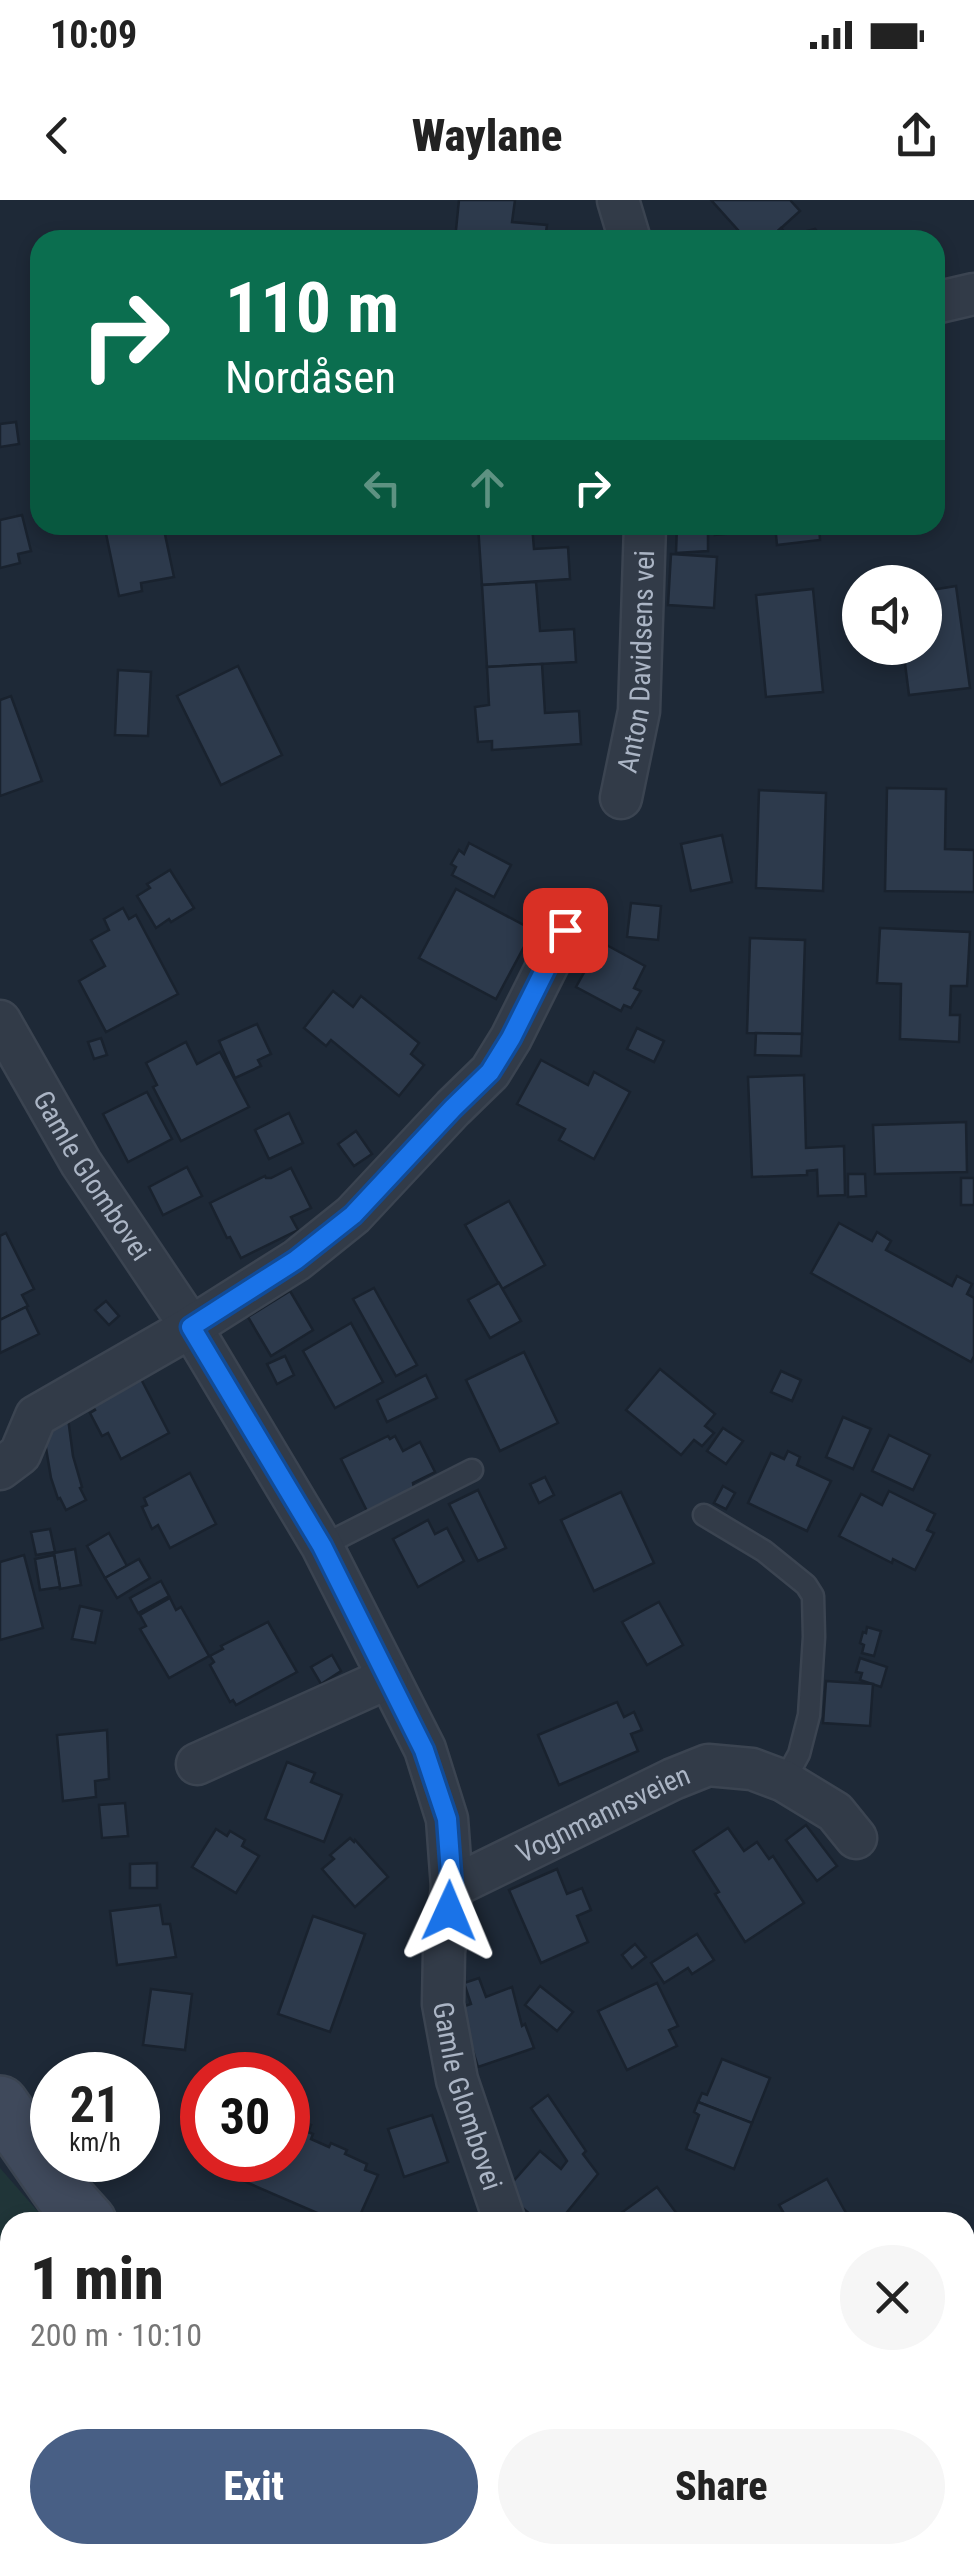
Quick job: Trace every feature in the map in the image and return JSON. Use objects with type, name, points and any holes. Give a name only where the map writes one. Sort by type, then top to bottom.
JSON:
[{"type":"street","points":[[618,200],[627,230]]},
{"type":"street","points":[[945,301],[974,294]]},
{"type":"street","name":"Anton Davidsens vei","points":[[621,798],[639,711],[646,535]]},
{"type":"street","points":[[0,1470],[20,1454],[36,1416],[191,1327],[296,1260],[353,1215],[490,1072],[565,930]]},
{"type":"street","name":"Gamle Glombovei","points":[[0,1021],[81,1164],[191,1327],[322,1546],[424,1750],[447,1819],[452,1887],[444,1952],[444,2004],[457,2080],[502,2212]]},
{"type":"street","points":[[196,1764],[388,1678]]},
{"type":"street","name":"Vognmannsveien","points":[[452,1887],[708,1765],[752,1769],[784,1781],[835,1812],[856,1838]]},
{"type":"street","points":[[0,2104],[79,2212]]},
{"type":"lane","points":[[322,1546],[472,1470]]},
{"type":"lane","points":[[704,1515],[764,1551],[806,1584],[813,1596],[808,1714],[799,1754],[784,1781]]},
{"type":"green space","points":[[0,2168],[38,2212],[0,2212]]},
{"type":"building","points":[[459,200],[515,200],[512,222],[547,225],[546,230],[456,230]]},
{"type":"building","points":[[711,200],[790,200],[800,211],[779,230],[738,230]]},
{"type":"building","points":[[16,422],[19,444],[0,447],[0,424]]},
{"type":"building","points":[[22,515],[31,551],[18,554],[20,563],[0,568],[0,520]]},
{"type":"building","points":[[106,535],[165,535],[174,577],[141,583],[142,591],[119,596]]},
{"type":"building","points":[[479,535],[533,535],[534,549],[568,547],[570,579],[482,585]]},
{"type":"building","points":[[677,535],[708,535],[708,551],[676,553]]},
{"type":"building","points":[[776,535],[820,535],[820,540],[777,545]]},
{"type":"building","points":[[671,554],[717,557],[714,608],[668,605]]},
{"type":"building","points":[[536,582],[540,631],[574,629],[576,662],[487,667],[482,585]]},
{"type":"building","points":[[956,586],[970,688],[909,695],[905,665],[942,665],[942,588]]},
{"type":"building","points":[[813,589],[823,692],[766,697],[756,595]]},
{"type":"building","points":[[542,664],[545,713],[579,711],[581,744],[492,750],[492,741],[478,742],[475,707],[489,705],[487,667]]},
{"type":"building","points":[[238,666],[282,755],[221,785],[177,696]]},
{"type":"building","points":[[118,670],[151,672],[148,736],[115,735]]},
{"type":"building","points":[[11,696],[42,781],[0,796],[0,700]]},
{"type":"building","points":[[887,788],[946,789],[945,849],[974,850],[974,892],[885,891]]},
{"type":"building","points":[[759,790],[826,793],[823,891],[756,888]]},
{"type":"building","points":[[722,835],[732,882],[691,891],[681,844]]},
{"type":"building","points":[[469,843],[511,865],[494,897],[452,875],[456,867],[451,864],[459,850],[464,854]]},
{"type":"building","points":[[170,870],[194,908],[156,928],[137,896],[150,888],[147,884]]},
{"type":"building","points":[[456,889],[533,930],[496,999],[419,958]]},
{"type":"building","points":[[631,903],[661,906],[658,940],[627,937]]},
{"type":"building","points":[[123,908],[129,919],[136,915],[178,994],[106,1032],[79,981],[105,966],[91,940],[109,930],[104,919]]},
{"type":"building","points":[[880,928],[970,932],[967,986],[951,986],[950,1015],[960,1015],[959,1042],[900,1039],[901,984],[877,983]]},
{"type":"building","points":[[750,938],[805,940],[802,1034],[747,1033]]},
{"type":"building","points":[[601,942],[645,966],[634,988],[641,991],[631,1008],[624,1005],[621,1011],[576,987]]},
{"type":"building","points":[[333,991],[353,1007],[361,996],[419,1043],[411,1054],[424,1065],[399,1096],[331,1040],[326,1046],[304,1028]]},
{"type":"building","points":[[257,1024],[271,1054],[258,1060],[261,1066],[235,1078],[219,1041]]},
{"type":"building","points":[[637,1028],[664,1041],[654,1062],[627,1049]]},
{"type":"building","points":[[756,1033],[802,1034],[801,1056],[755,1055]]},
{"type":"building","points":[[101,1038],[107,1055],[94,1059],[88,1042]]},
{"type":"building","points":[[186,1042],[197,1064],[220,1052],[249,1107],[181,1141],[153,1087],[157,1085],[146,1063]]},
{"type":"building","points":[[541,1060],[588,1085],[594,1072],[630,1092],[594,1159],[559,1140],[565,1129],[517,1104]]},
{"type":"building","points":[[804,1075],[806,1148],[844,1146],[845,1195],[818,1196],[817,1170],[807,1171],[807,1175],[752,1177],[748,1077]]},
{"type":"building","points":[[147,1092],[172,1139],[128,1162],[103,1114]]},
{"type":"building","points":[[289,1113],[303,1143],[269,1159],[255,1130]]},
{"type":"building","points":[[966,1122],[967,1172],[875,1174],[873,1125]]},
{"type":"building","points":[[356,1131],[372,1154],[354,1166],[338,1144]]},
{"type":"building","points":[[187,1167],[202,1196],[163,1215],[149,1187]]},
{"type":"building","points":[[291,1168],[311,1208],[291,1217],[298,1230],[241,1258],[210,1203]]},
{"type":"building","points":[[848,1174],[865,1174],[866,1196],[848,1197]]},
{"type":"building","points":[[961,1178],[974,1178],[974,1205],[961,1205]]},
{"type":"building","points":[[509,1201],[545,1265],[502,1289],[465,1225]]},
{"type":"building","points":[[839,1223],[872,1241],[877,1232],[891,1241],[886,1250],[952,1286],[957,1276],[972,1284],[967,1294],[974,1298],[971,1362],[811,1273]]},
{"type":"building","points":[[6,1233],[34,1289],[22,1295],[28,1306],[0,1320],[0,1236]]},
{"type":"building","points":[[499,1283],[521,1321],[490,1338],[468,1300]]},
{"type":"building","points":[[374,1288],[417,1365],[396,1376],[353,1299]]},
{"type":"building","points":[[290,1291],[313,1330],[271,1356],[248,1317]]},
{"type":"building","points":[[106,1301],[119,1316],[109,1325],[95,1310]]},
{"type":"building","points":[[26,1307],[39,1334],[0,1353],[0,1320]]},
{"type":"building","points":[[351,1323],[383,1382],[335,1408],[303,1351]]},
{"type":"building","points":[[524,1352],[558,1423],[500,1451],[466,1380]]},
{"type":"building","points":[[285,1356],[294,1375],[277,1384],[267,1364]]},
{"type":"building","points":[[660,1369],[715,1414],[705,1426],[714,1433],[702,1446],[694,1440],[681,1455],[626,1410]]},
{"type":"building","points":[[781,1371],[801,1380],[792,1401],[771,1392]]},
{"type":"building","points":[[426,1375],[437,1398],[387,1422],[377,1400]]},
{"type":"building","points":[[141,1379],[169,1433],[121,1459],[108,1433],[102,1436],[90,1413],[95,1410],[92,1405]]},
{"type":"building","points":[[843,1417],[871,1429],[853,1469],[826,1457]]},
{"type":"building","points":[[68,1418],[80,1488],[86,1500],[66,1510],[51,1478],[43,1430]]},
{"type":"building","points":[[723,1428],[743,1441],[726,1464],[707,1451]]},
{"type":"building","points":[[889,1435],[930,1455],[913,1490],[872,1471]]},
{"type":"building","points":[[395,1436],[403,1451],[420,1442],[435,1472],[413,1483],[414,1488],[367,1511],[341,1459]]},
{"type":"building","points":[[788,1451],[800,1457],[797,1465],[831,1481],[807,1531],[748,1503],[771,1453],[784,1459]]},
{"type":"building","points":[[190,1473],[216,1524],[170,1548],[158,1525],[152,1529],[142,1507],[147,1505],[144,1498]]},
{"type":"building","points":[[545,1477],[554,1495],[539,1503],[530,1484]]},
{"type":"building","points":[[723,1486],[735,1493],[726,1509],[714,1503]]},
{"type":"building","points":[[478,1490],[506,1548],[478,1561],[449,1504]]},
{"type":"building","points":[[889,1491],[935,1514],[927,1530],[934,1533],[915,1570],[893,1559],[892,1563],[839,1536],[861,1494],[882,1505]]},
{"type":"building","points":[[621,1492],[654,1563],[594,1591],[561,1520]]},
{"type":"building","points":[[428,1520],[435,1534],[447,1528],[464,1561],[418,1587],[393,1539]]},
{"type":"building","points":[[50,1529],[55,1552],[36,1555],[31,1532]]},
{"type":"building","points":[[109,1533],[127,1566],[105,1578],[87,1546]]},
{"type":"building","points":[[75,1549],[81,1585],[60,1589],[54,1553]]},
{"type":"building","points":[[24,1555],[43,1628],[0,1640],[0,1562]]},
{"type":"building","points":[[54,1555],[60,1587],[40,1590],[35,1559]]},
{"type":"building","points":[[139,1559],[150,1578],[117,1598],[105,1578]]},
{"type":"building","points":[[161,1581],[169,1596],[138,1613],[130,1598]]},
{"type":"building","points":[[170,1598],[176,1610],[181,1607],[209,1656],[169,1678],[140,1629],[146,1626],[140,1615]]},
{"type":"building","points":[[659,1602],[683,1645],[647,1665],[622,1622]]},
{"type":"building","points":[[80,1606],[102,1611],[95,1643],[72,1639]]},
{"type":"building","points":[[268,1622],[297,1672],[236,1705],[233,1700],[230,1702],[210,1665],[214,1662],[210,1656],[223,1649],[221,1646]]},
{"type":"building","points":[[867,1627],[881,1631],[874,1656],[862,1653],[864,1645],[860,1643]]},
{"type":"building","points":[[332,1655],[341,1671],[321,1684],[311,1667]]},
{"type":"building","points":[[860,1658],[887,1667],[881,1687],[860,1680],[862,1673],[856,1672]]},
{"type":"building","points":[[826,1681],[873,1684],[870,1726],[823,1723]]},
{"type":"building","points":[[617,1702],[624,1717],[634,1712],[642,1730],[631,1734],[638,1751],[559,1785],[538,1735]]},
{"type":"building","points":[[107,1730],[109,1779],[95,1781],[96,1797],[63,1801],[57,1735]]},
{"type":"building","points":[[287,1762],[315,1773],[311,1782],[342,1795],[324,1842],[265,1819]]},
{"type":"building","points":[[125,1803],[128,1836],[102,1838],[99,1805]]},
{"type":"building","points":[[806,1825],[837,1866],[817,1881],[786,1840]]},
{"type":"building","points":[[728,1828],[744,1851],[757,1842],[769,1859],[773,1856],[804,1903],[745,1942],[693,1851]]},
{"type":"building","points":[[216,1829],[227,1836],[230,1831],[245,1840],[242,1846],[259,1856],[236,1893],[192,1867]]},
{"type":"building","points":[[350,1838],[388,1877],[355,1907],[322,1869],[334,1859],[330,1855]]},
{"type":"building","points":[[157,1863],[157,1888],[130,1888],[130,1864]]},
{"type":"building","points":[[557,1869],[567,1894],[582,1888],[591,1910],[577,1916],[588,1942],[541,1963],[509,1890]]},
{"type":"building","points":[[160,1905],[163,1924],[170,1924],[176,1957],[117,1965],[110,1911]]},
{"type":"building","points":[[313,1916],[365,1934],[330,2032],[278,2014]]},
{"type":"building","points":[[697,1934],[714,1960],[692,1974],[688,1968],[664,1983],[651,1963]]},
{"type":"building","points":[[635,1944],[646,1957],[632,1968],[622,1955]]},
{"type":"building","points":[[479,1978],[486,1997],[512,1987],[522,2026],[525,2024],[534,2048],[478,2067],[456,2009],[471,2004],[464,1983]]},
{"type":"building","points":[[657,1983],[678,2026],[669,2030],[677,2046],[627,2070],[598,2011]]},
{"type":"building","points":[[540,1986],[573,2012],[557,2031],[525,2005]]},
{"type":"building","points":[[151,1989],[192,1994],[185,2050],[143,2045]]},
{"type":"building","points":[[722,2059],[770,2078],[752,2123],[698,2102],[702,2093],[707,2095]]},
{"type":"building","points":[[548,2095],[598,2174],[567,2212],[527,2212],[504,2192],[540,2151],[561,2169],[567,2161],[531,2108]]},
{"type":"building","points":[[698,2102],[752,2123],[734,2169],[686,2149],[699,2115],[694,2112]]},
{"type":"building","points":[[432,2115],[448,2162],[404,2177],[388,2129]]},
{"type":"building","points":[[310,2133],[311,2139],[347,2150],[345,2154],[367,2164],[365,2170],[378,2175],[361,2212],[315,2212],[246,2182],[310,2182]]},
{"type":"building","points":[[827,2179],[845,2212],[783,2212],[779,2205]]},
{"type":"building","points":[[657,2187],[676,2212],[623,2212]]},
{"type":"route","points":[[449,1911],[452,1887],[447,1819],[424,1750],[322,1546],[191,1327],[296,1260],[353,1215],[490,1072],[565,930]]}]
